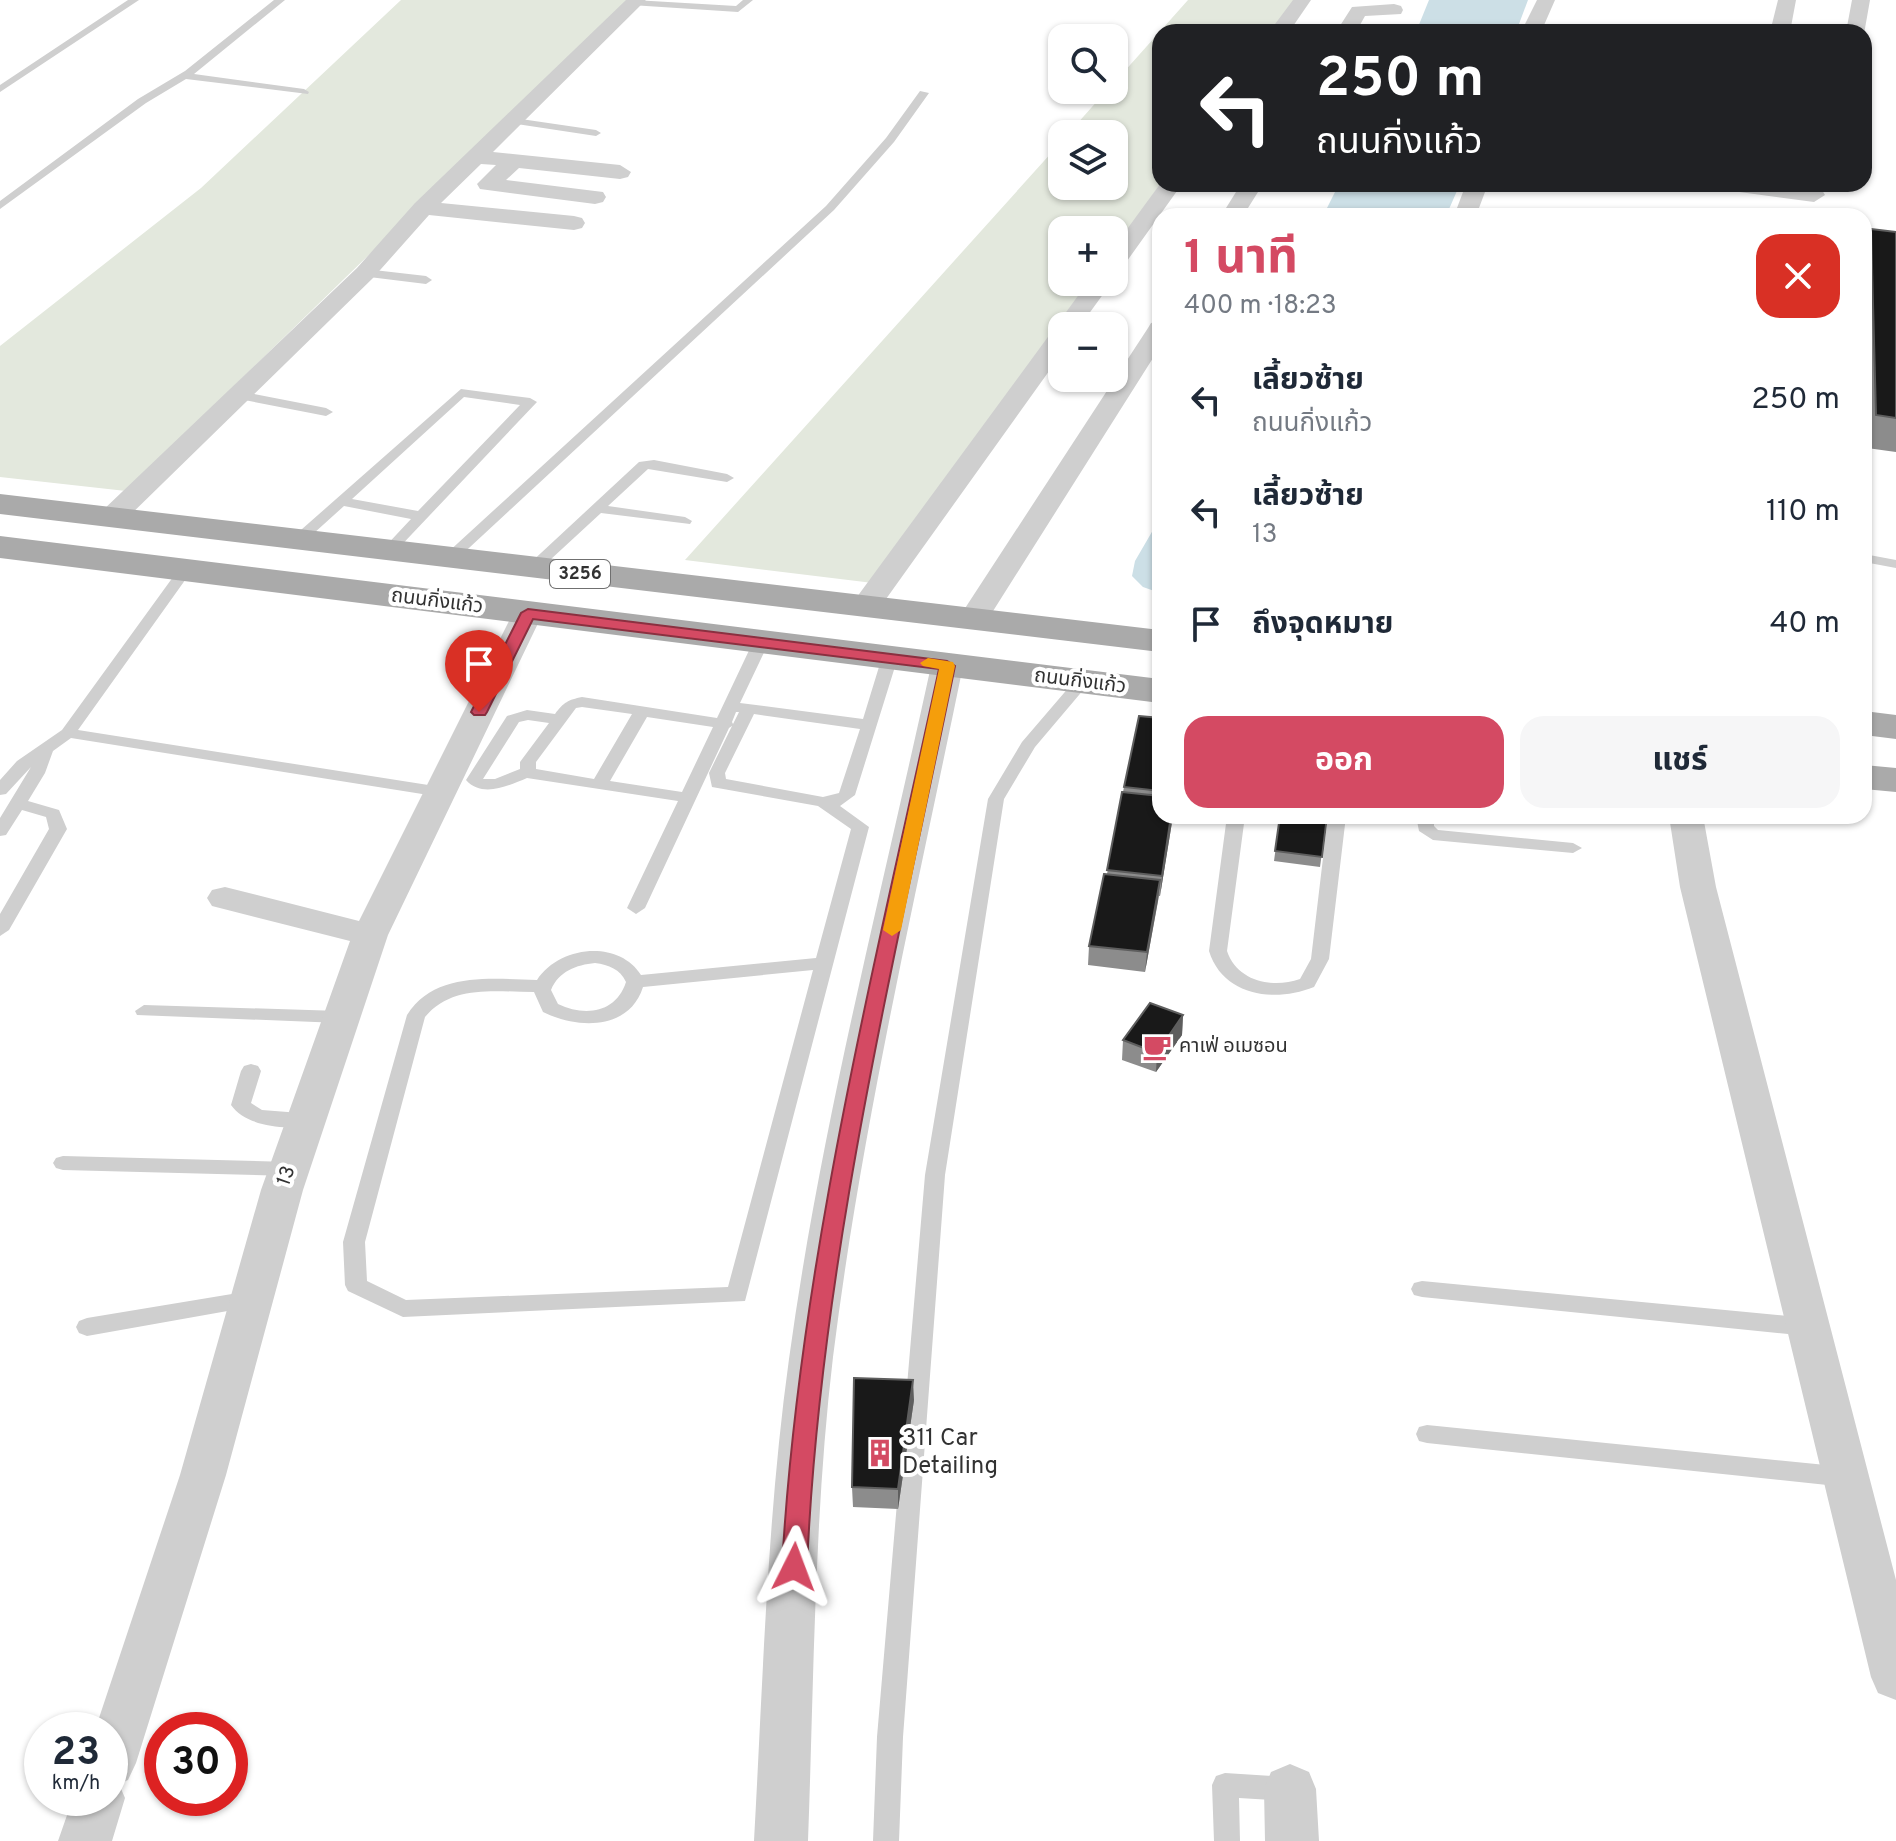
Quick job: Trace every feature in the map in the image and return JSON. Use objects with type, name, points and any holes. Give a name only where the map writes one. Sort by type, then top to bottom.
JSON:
[{"type":"main road","name":"3256","points":[[0,504],[1152,640]]},
{"type":"main road","name":"ถนนกิ่งแก้ว","points":[[0,547],[1152,690]]},
{"type":"main road","points":[[1872,724],[1896,727]]},
{"type":"main road","points":[[1872,778],[1896,780]]},
{"type":"street","points":[[1285,24],[1302,0]]},
{"type":"street","points":[[1535,24],[1546,0]]},
{"type":"street","points":[[1782,24],[1787,0]]},
{"type":"street","points":[[1857,24],[1861,0]]},
{"type":"street","points":[[111,518],[435,209],[478,157],[635,1]]},
{"type":"street","points":[[1351,24],[1359,11],[1394,10]]},
{"type":"street","points":[[478,157],[620,172]]},
{"type":"street","points":[[514,161],[488,184],[595,197]]},
{"type":"street","points":[[495,242],[543,191],[571,167]]},
{"type":"street","points":[[425,233],[435,209],[465,192]]},
{"type":"street","points":[[1779,192],[1814,198]]},
{"type":"street","points":[[435,209],[574,223]]},
{"type":"street","points":[[1128,244],[1152,210]]},
{"type":"street","points":[[973,619],[1152,340]]},
{"type":"street","points":[[865,607],[1048,354]]},
{"type":"street","name":"13","points":[[126,1712],[203,1475],[290,1169],[340,1017],[370,935],[528,613]]},
{"type":"street","points":[[781,1841],[799,1475],[820,1294],[856,1103],[947,666]]},
{"type":"street","points":[[1687,824],[1698,887],[1896,1677]]},
{"type":"street","points":[[225,898],[370,935]]},
{"type":"street","points":[[1292,1841],[1298,1790]]},
{"type":"street","points":[[85,1841],[93,1816]]},
{"type":"lane","points":[[0,89],[134,0]]},
{"type":"lane","points":[[0,206],[142,101],[184,76],[280,0]]},
{"type":"lane","points":[[635,1],[738,9],[748,0]]},
{"type":"lane","points":[[667,18],[676,3]]},
{"type":"lane","points":[[184,76],[304,92]]},
{"type":"lane","points":[[451,557],[830,208],[890,140],[924,93]]},
{"type":"lane","points":[[514,121],[596,133]]},
{"type":"lane","points":[[365,273],[426,280]]},
{"type":"lane","points":[[298,540],[461,393],[530,402],[389,550]]},
{"type":"lane","points":[[239,395],[326,412]]},
{"type":"lane","points":[[532,569],[644,465],[654,464],[727,478]]},
{"type":"lane","points":[[340,501],[420,516]]},
{"type":"lane","points":[[596,508],[685,521]]},
{"type":"lane","points":[[1872,560],[1896,564]]},
{"type":"lane","points":[[0,790],[23,765],[68,733],[186,569]]},
{"type":"lane","points":[[761,642],[717,773],[718,783],[823,802],[839,801],[847,795],[890,657]]},
{"type":"lane","points":[[886,1841],[890,1737],[935,1175],[996,799],[1028,745],[1082,682]]},
{"type":"lane","points":[[528,771],[528,762],[571,704],[582,702],[725,724]]},
{"type":"lane","points":[[636,908],[725,724],[741,708]]},
{"type":"lane","points":[[741,708],[869,725]]},
{"type":"lane","points":[[599,785],[642,711]]},
{"type":"lane","points":[[528,771],[487,785],[479,785],[474,780],[513,719],[527,715],[558,719]]},
{"type":"lane","points":[[68,733],[441,792]]},
{"type":"lane","points":[[0,831],[37,773],[46,749]]},
{"type":"lane","points":[[528,771],[534,775],[689,798]]},
{"type":"lane","points":[[543,986],[453,988],[424,1002],[416,1015],[354,1242],[356,1285],[403,1309],[737,1295],[860,827],[823,802]]},
{"type":"lane","points":[[0,930],[58,829],[53,814],[18,803]]},
{"type":"lane","points":[[1235,824],[1218,951],[1227,972],[1237,979],[1285,988],[1307,983],[1320,959],[1336,824]]},
{"type":"lane","points":[[1425,824],[1433,835],[1573,848]]},
{"type":"lane","points":[[595,957],[623,964],[632,972],[635,982],[634,992],[617,1010],[588,1019],[574,1018],[550,1008],[544,1000],[543,986],[553,971],[565,963],[595,957]]},
{"type":"lane","points":[[635,982],[824,963]]},
{"type":"lane","points":[[144,1011],[340,1017]]},
{"type":"lane","points":[[251,1071],[242,1094],[241,1105],[246,1111],[306,1119]]},
{"type":"lane","points":[[63,1163],[290,1169]]},
{"type":"lane","points":[[1422,1289],[1808,1327]]},
{"type":"lane","points":[[87,1327],[252,1299]]},
{"type":"lane","points":[[1427,1434],[1846,1477]]},
{"type":"lane","points":[[1227,1841],[1225,1785],[1298,1790]]},
{"type":"shaded area","points":[[401,0],[631,0],[126,491],[0,477],[0,346],[201,188]]},
{"type":"shaded area","points":[[1188,0],[1295,0],[1279,24],[1167,24]]},
{"type":"shaded area","points":[[1429,0],[1528,0],[1519,24],[1419,24]]},
{"type":"shaded area","points":[[1152,40],[1152,192],[1155,192],[1128,231],[1128,216],[1048,216],[1048,296],[1082,296],[1070,312],[1048,312],[1048,342],[873,583],[685,560],[1048,157],[1048,200],[1128,200],[1128,120],[1080,120],[1095,104],[1128,104],[1128,67]]},
{"type":"shaded area","points":[[1335,192],[1456,192],[1450,208],[1327,208]]},
{"type":"shaded area","points":[[1152,532],[1152,590],[1143,587],[1132,576],[1135,561]]},
{"type":"building","points":[[1872,229],[1896,232],[1896,418],[1876,415]]},
{"type":"building","points":[[1139,716],[1152,717],[1152,790],[1124,787]]},
{"type":"building","points":[[1122,792],[1152,795],[1152,824],[1170,824],[1162,876],[1107,870]]},
{"type":"building","points":[[1279,824],[1326,824],[1322,857],[1275,851]]},
{"type":"building","points":[[1104,874],[1160,880],[1147,952],[1089,946]]},
{"type":"building","points":[[1150,1003],[1183,1015],[1157,1053],[1123,1040]]},
{"type":"building","name":"311 Car Detailing","points":[[854,1378],[913,1380],[898,1489],[852,1487]]},
{"type":"slow traffic","points":[[892,930],[947,666],[928,663]]},
{"type":"place","name":"คาเฟ่ อเมซอน","points":[[1157,1047]]},
{"type":"place","name":"311 Car Detailing","points":[[880,1453]]},
{"type":"route","points":[[479,712],[528,613],[947,666],[856,1103],[820,1294],[799,1475],[794,1567]]}]
